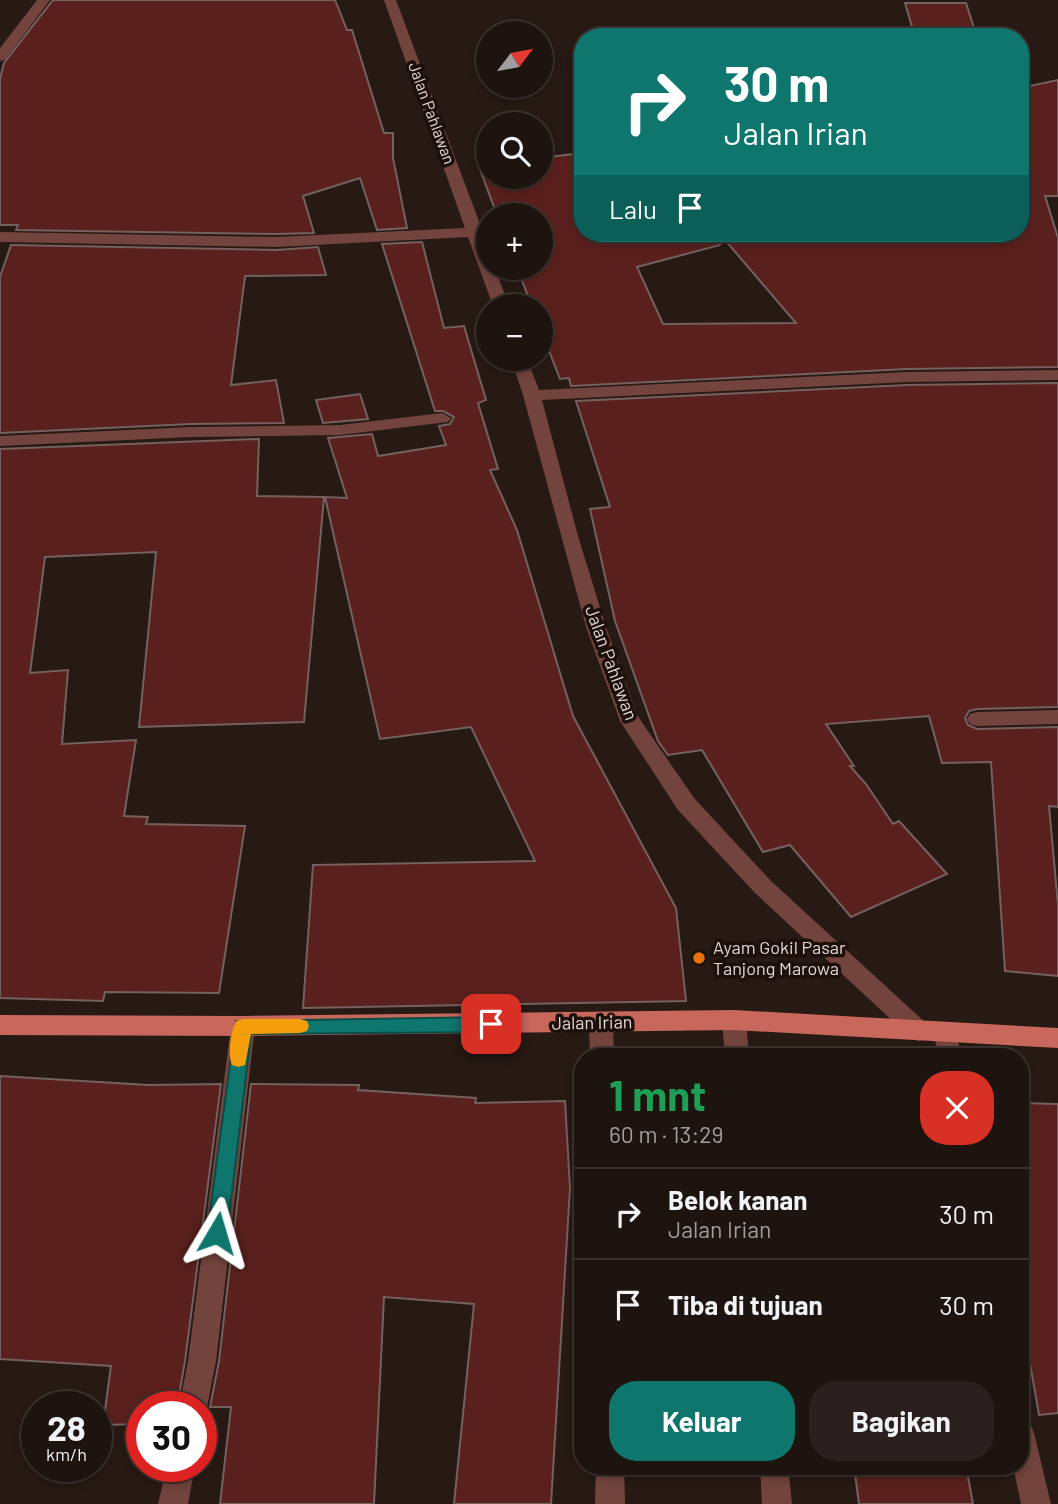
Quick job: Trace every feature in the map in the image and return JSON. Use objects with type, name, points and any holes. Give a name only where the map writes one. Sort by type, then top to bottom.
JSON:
[{"type":"main road","name":"Jalan Irian","points":[[0,1025],[243,1027],[734,1020],[1058,1038]]},
{"type":"street","points":[[0,57],[44,0]]},
{"type":"street","name":"Jalan Pahlawan","points":[[390,0],[496,294]]},
{"type":"street","points":[[0,254],[3,237],[264,242],[475,232]]},
{"type":"street","name":"Jalan Pahlawan","points":[[523,371],[596,627],[627,716],[686,804],[762,887],[919,1031]]},
{"type":"street","points":[[531,395],[906,377],[1058,375]]},
{"type":"street","points":[[0,441],[191,432],[340,430],[442,418]]},
{"type":"street","points":[[977,719],[1058,717]]},
{"type":"street","points":[[734,1020],[736,1048]]},
{"type":"street","points":[[601,1023],[602,1048]]},
{"type":"street","points":[[195,1391],[202,1361],[243,1027]]},
{"type":"street","points":[[946,1033],[948,1048]]},
{"type":"street","points":[[1029,1473],[1036,1504]]},
{"type":"street","points":[[610,1475],[610,1504]]},
{"type":"street","points":[[775,1475],[777,1504]]},
{"type":"street","points":[[173,1504],[178,1482]]},
{"type":"building","points":[[53,0],[335,0],[347,30],[352,30],[384,133],[393,133],[393,158],[407,228],[377,230],[360,178],[303,196],[314,233],[16,230],[18,225],[0,225],[0,79],[4,63]]},
{"type":"building","points":[[905,3],[966,3],[974,28],[912,28]]},
{"type":"building","points":[[1058,80],[1058,196],[1045,196],[1058,238],[1058,367],[907,369],[571,386],[569,378],[560,379],[553,361],[553,294],[527,294],[522,280],[553,280],[553,203],[493,203],[487,189],[553,189],[553,157],[574,154],[574,242],[720,242],[720,245],[637,267],[663,324],[796,323],[727,242],[1029,242],[1029,86]]},
{"type":"building","points":[[422,242],[444,328],[464,326],[486,400],[478,403],[498,469],[490,470],[517,530],[573,716],[676,908],[686,1001],[303,1008],[313,865],[535,861],[471,727],[380,739],[325,497],[347,498],[328,438],[372,434],[378,456],[446,445],[439,426],[450,424],[454,417],[443,411],[435,411],[382,244]]},
{"type":"building","points":[[11,245],[276,250],[318,247],[326,275],[245,276],[231,385],[276,380],[284,423],[191,424],[0,433],[0,277]]},
{"type":"building","points":[[1058,383],[1058,707],[977,709],[969,711],[965,718],[968,725],[977,729],[1058,727],[1058,807],[1049,806],[1058,905],[1058,976],[1005,971],[991,762],[942,763],[929,716],[826,724],[854,766],[850,766],[866,784],[893,824],[899,821],[947,874],[851,917],[790,845],[763,852],[702,750],[668,755],[658,741],[615,621],[590,509],[610,507],[576,401],[907,385]]},
{"type":"building","points":[[360,394],[368,419],[323,423],[316,400]]},
{"type":"building","points":[[259,439],[257,496],[324,497],[304,722],[139,727],[156,552],[45,557],[30,673],[68,670],[62,744],[136,740],[124,816],[148,817],[146,824],[245,826],[219,993],[105,992],[103,1001],[0,998],[0,449]]},
{"type":"building","points":[[0,1076],[148,1085],[221,1084],[180,1391],[126,1391],[126,1424],[112,1425],[112,1391],[108,1391],[111,1366],[0,1359]]},
{"type":"building","points":[[251,1084],[359,1085],[358,1090],[476,1098],[475,1103],[565,1101],[570,1188],[551,1504],[454,1504],[474,1304],[384,1297],[374,1504],[220,1504],[231,1407],[217,1407],[217,1391],[213,1391],[219,1361]]},
{"type":"building","points":[[1029,1103],[1058,1104],[1058,1413],[1039,1415],[1029,1358]]},
{"type":"building","points":[[855,1475],[968,1475],[973,1504],[859,1504]]},
{"type":"slow traffic","points":[[238,1060],[243,1027],[300,1026]]},
{"type":"place","name":"Ayam Gokil Pasar Tanjong Marowa","points":[[699,958]]},
{"type":"route","points":[[217,1233],[243,1027],[491,1024]]}]
